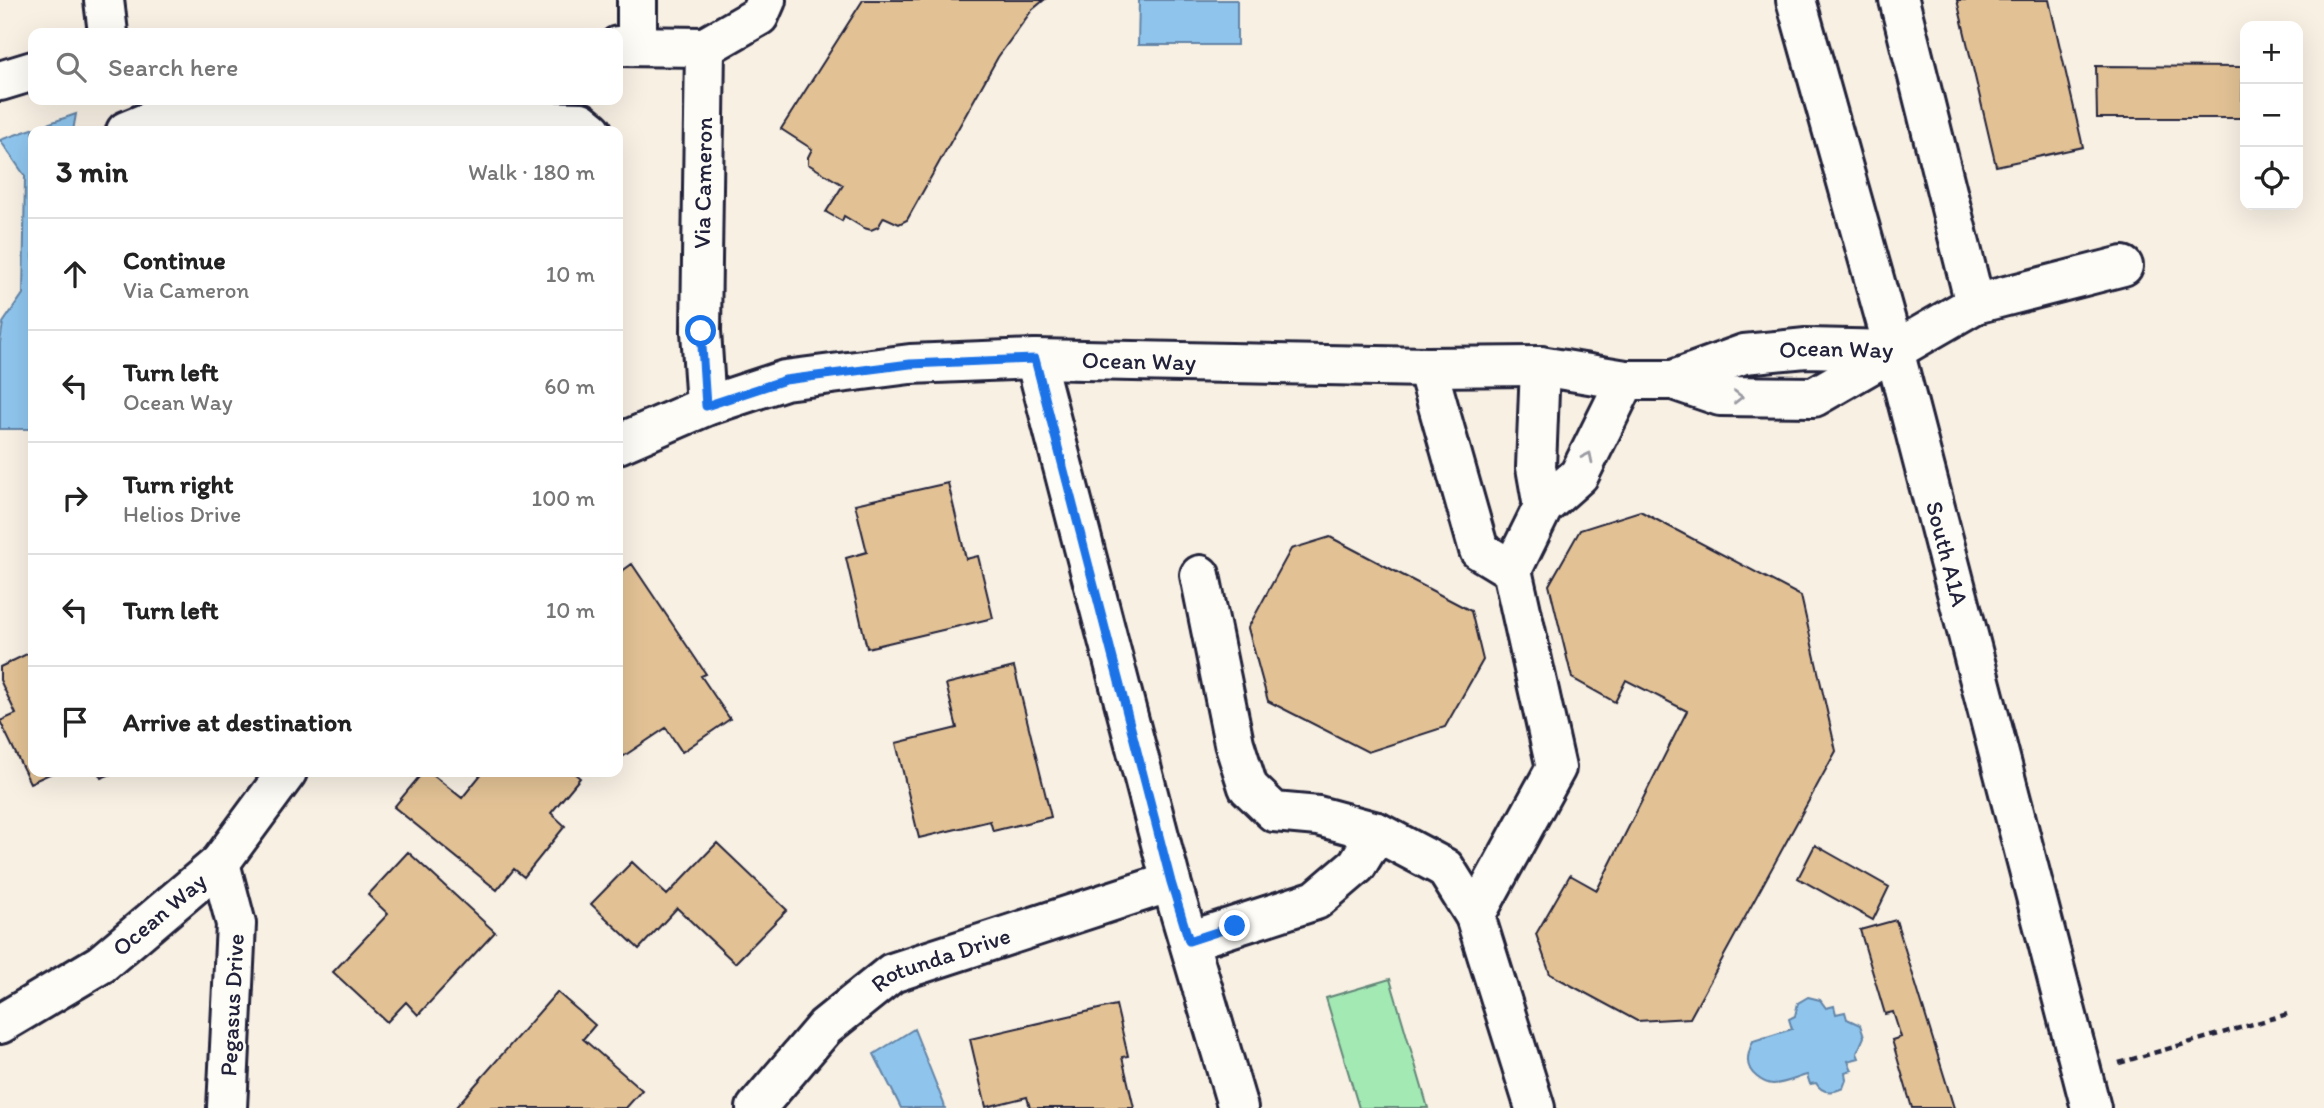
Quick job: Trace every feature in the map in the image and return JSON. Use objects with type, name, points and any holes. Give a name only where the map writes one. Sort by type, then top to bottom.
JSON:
[{"type":"street","points":[[104,0],[107,28]]},
{"type":"street","points":[[637,0],[627,46],[705,47],[760,16],[766,0]]},
{"type":"street","name":"South A1A","points":[[1796,0],[1894,350],[2086,1091]]},
{"type":"street","points":[[1899,0],[1975,304]]},
{"type":"street","name":"Via Cameron","points":[[705,47],[701,331],[706,406]]},
{"type":"street","points":[[0,81],[28,73]]},
{"type":"street","points":[[138,126],[160,117],[369,108],[467,125],[581,122],[586,126]]},
{"type":"street","points":[[1894,350],[1975,304],[2123,266]]},
{"type":"street","name":"Ocean Way","points":[[623,442],[706,406],[785,380],[910,364],[1035,359],[1427,367],[1540,366],[1626,380],[1673,380],[1744,354],[1806,348],[1894,350]]},
{"type":"street","points":[[1035,359],[1171,882],[1238,1108]]},
{"type":"street","points":[[1540,366],[1536,467],[1543,508]]},
{"type":"street","points":[[1427,367],[1479,550],[1512,570]]},
{"type":"street","points":[[1475,916],[1556,768],[1512,570],[1543,508],[1579,475],[1626,380]]},
{"type":"street","points":[[1199,575],[1234,743],[1248,787],[1274,812],[1318,816],[1377,832],[1446,868],[1475,916],[1535,1108]]},
{"type":"street","name":"Ocean Way","points":[[0,1024],[100,964],[220,863],[283,777]]},
{"type":"street","points":[[1189,941],[1317,900],[1357,865],[1377,832]]},
{"type":"street","name":"Pegasus Drive","points":[[220,863],[236,924],[227,1108]]},
{"type":"street","name":"Rotunda Drive","points":[[757,1108],[825,1027],[892,973],[1171,882]]},
{"type":"path","points":[[2086,1091],[2291,1013]]},
{"type":"green space","points":[[1390,979],[1428,1108],[1359,1108],[1326,998]]},
{"type":"water","points":[[1139,0],[1237,0],[1237,45],[1138,45]]},
{"type":"water","points":[[76,114],[74,126],[41,126]]},
{"type":"water","points":[[28,130],[28,429],[0,429],[0,343],[3,323],[23,294],[25,176],[0,140]]},
{"type":"water","points":[[1808,997],[1820,1000],[1826,1008],[1834,1006],[1836,1014],[1845,1012],[1847,1019],[1860,1025],[1864,1037],[1857,1053],[1859,1058],[1848,1061],[1852,1070],[1845,1072],[1846,1080],[1843,1088],[1839,1090],[1824,1091],[1816,1083],[1810,1084],[1807,1075],[1781,1083],[1769,1083],[1757,1077],[1748,1065],[1753,1041],[1792,1029],[1789,1019],[1795,1016],[1798,1003]]},
{"type":"water","points":[[914,1029],[945,1108],[901,1108],[874,1054]]},
{"type":"building","points":[[863,0],[1044,0],[1032,10],[998,57],[907,220],[899,224],[884,217],[878,227],[871,230],[844,216],[842,221],[826,212],[843,185],[808,164],[812,149],[781,129]]},
{"type":"building","points":[[1957,0],[2049,0],[2083,147],[1996,166]]},
{"type":"building","points":[[2096,66],[2240,67],[2240,118],[2097,118]]},
{"type":"building","points":[[948,483],[966,559],[978,556],[993,618],[867,648],[846,558],[867,552],[855,504]]},
{"type":"building","points":[[1640,511],[1801,596],[1836,751],[1690,1018],[1637,1021],[1550,974],[1536,934],[1570,875],[1597,890],[1687,711],[1626,680],[1615,702],[1572,678],[1549,585],[1580,530]]},
{"type":"building","points":[[1330,537],[1471,611],[1483,660],[1445,727],[1368,752],[1268,701],[1248,628],[1291,549]]},
{"type":"building","points":[[632,564],[706,674],[701,676],[730,719],[682,752],[666,728],[623,757],[623,570]]},
{"type":"building","points":[[28,653],[28,777],[43,777],[30,783],[0,721],[16,714],[0,680],[0,667]]},
{"type":"building","points":[[1014,667],[1051,817],[993,831],[990,821],[919,838],[896,743],[957,728],[946,684]]},
{"type":"building","points":[[419,777],[435,777],[462,798],[479,777],[580,778],[551,813],[565,826],[524,877],[514,869],[497,890],[394,807]]},
{"type":"building","points":[[717,843],[787,910],[735,963],[677,908],[639,949],[591,904],[632,862],[667,895]]},
{"type":"building","points":[[1815,845],[1889,887],[1873,920],[1798,878]]},
{"type":"building","points":[[408,852],[495,932],[418,1015],[406,1002],[387,1022],[333,972],[388,914],[368,895]]},
{"type":"building","points":[[1896,920],[1954,1108],[1912,1108],[1892,1040],[1901,1037],[1893,1012],[1885,1014],[1860,930]]},
{"type":"building","points":[[557,992],[595,1025],[583,1039],[642,1090],[626,1108],[455,1108]]},
{"type":"building","points":[[1116,1005],[1128,1056],[1122,1057],[1134,1108],[1030,1108],[1027,1097],[986,1107],[970,1039]]},
{"type":"route","points":[[701,331],[706,406],[785,380],[910,364],[1035,359],[1171,882],[1189,941],[1235,926]]}]
